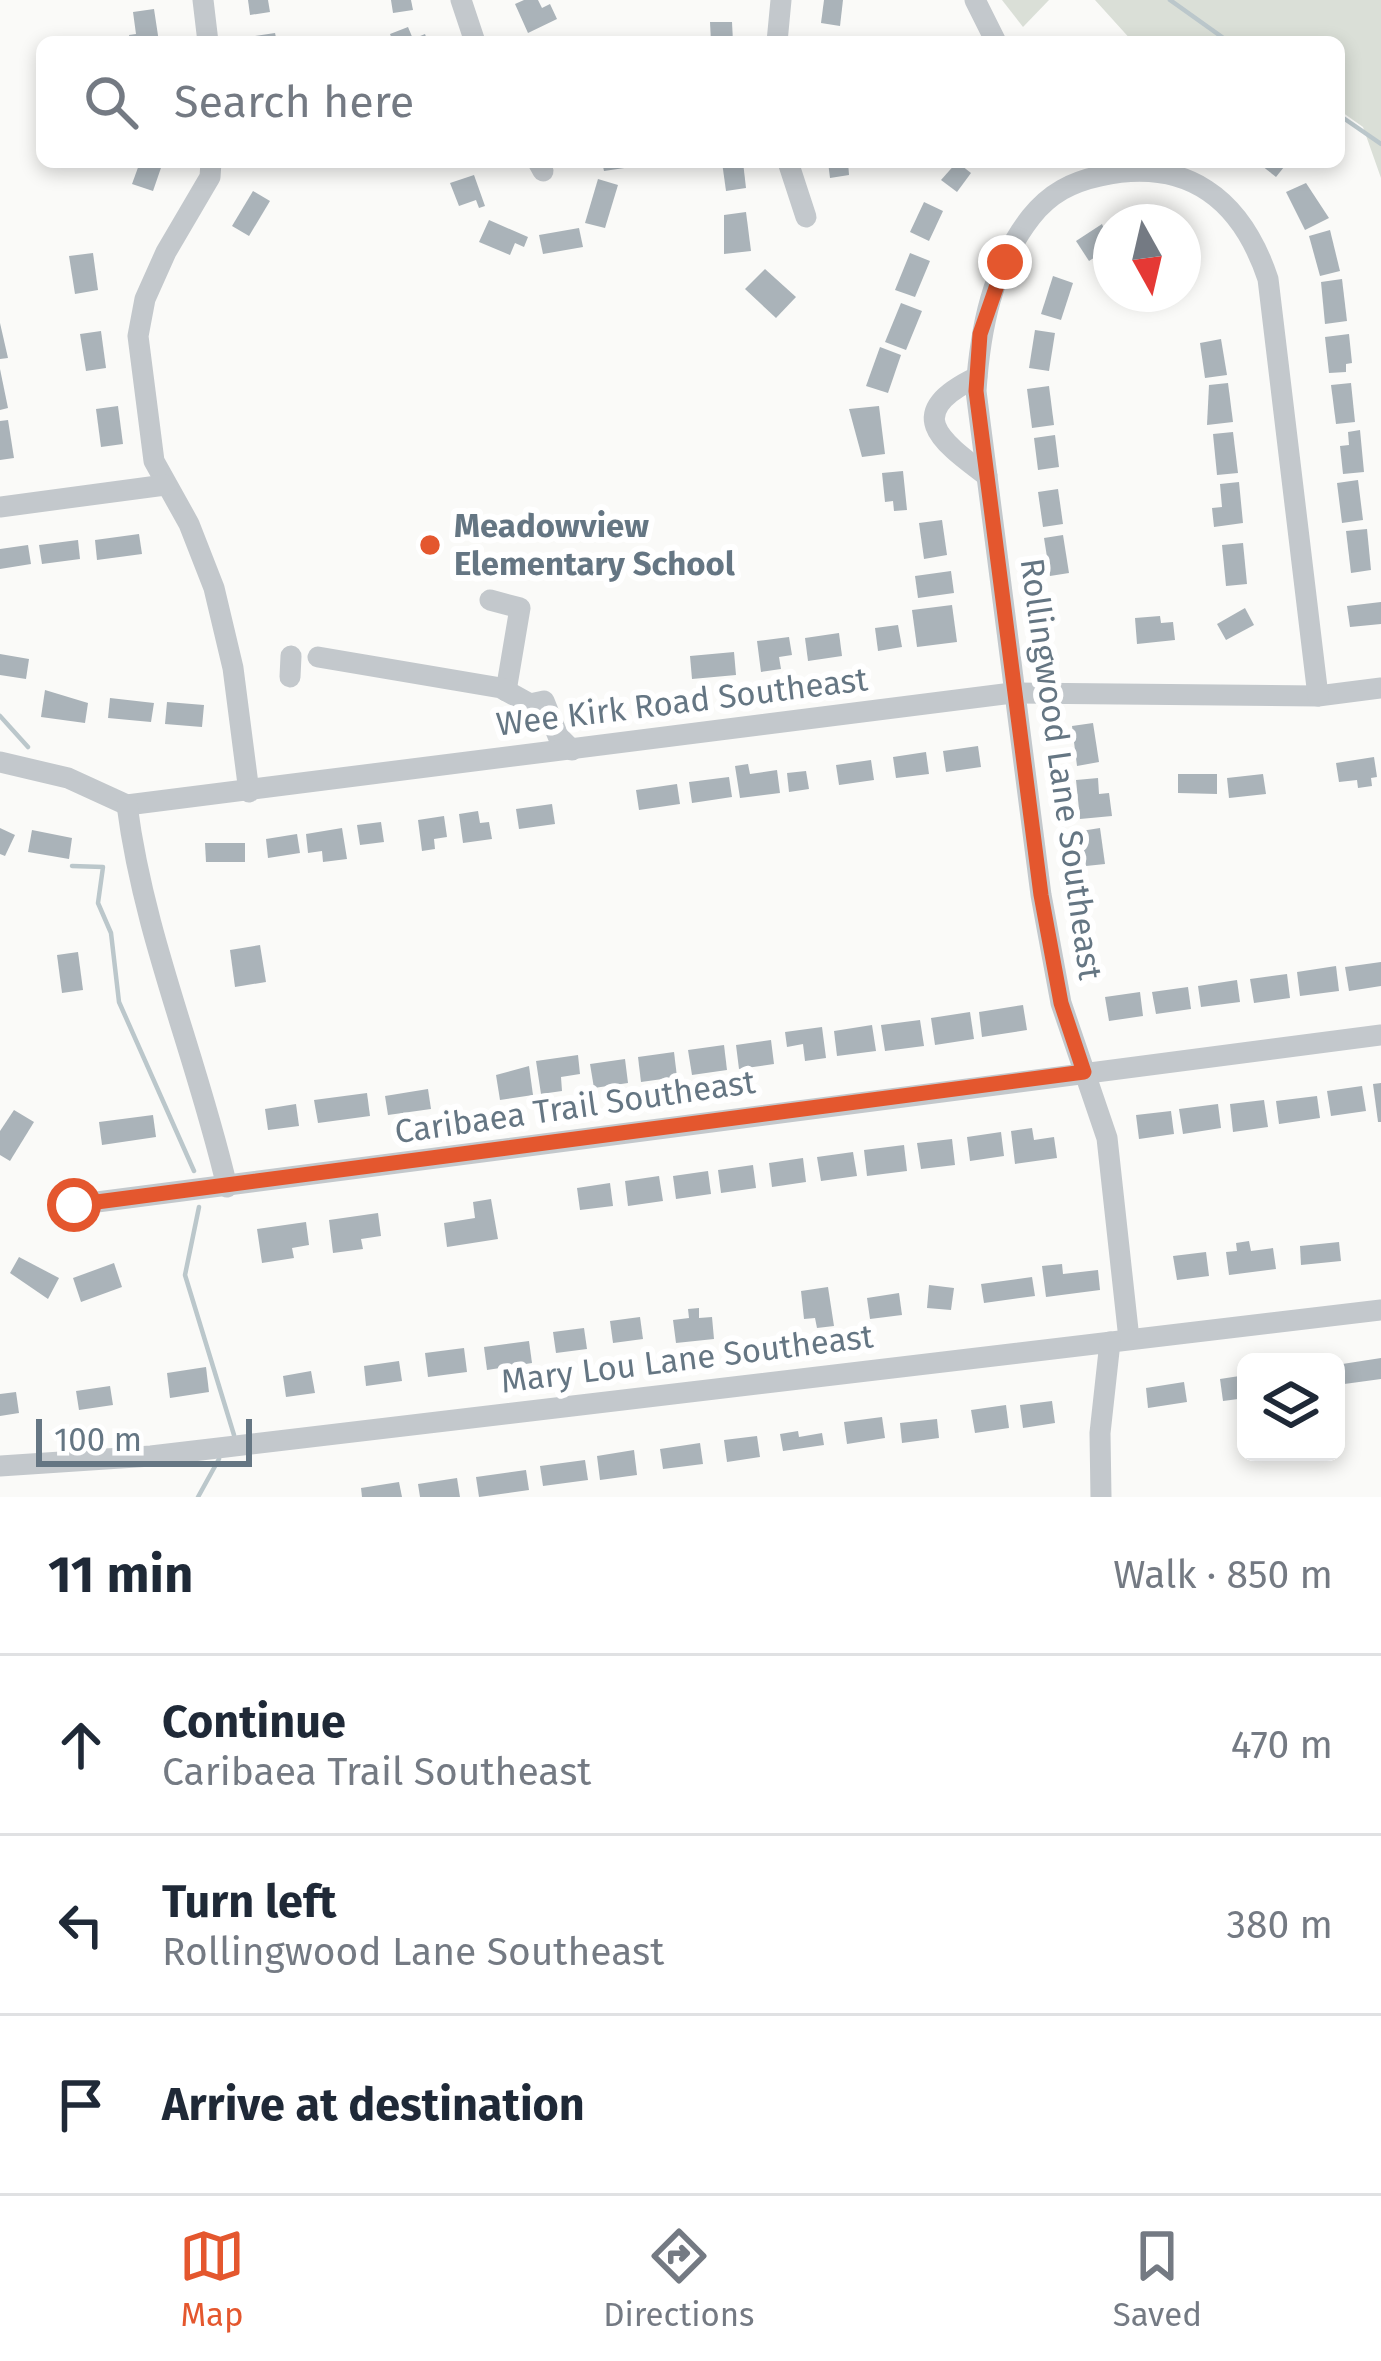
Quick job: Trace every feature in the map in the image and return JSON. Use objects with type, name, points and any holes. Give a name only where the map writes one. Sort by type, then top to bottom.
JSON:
[{"type":"street","points":[[203,0],[207,36]]},
{"type":"street","points":[[461,0],[473,36]]},
{"type":"street","points":[[778,36],[781,0]]},
{"type":"street","points":[[975,0],[993,36]]},
{"type":"street","points":[[211,168],[145,299],[139,336],[154,461],[201,551],[231,659],[249,792]]},
{"type":"street","points":[[790,168],[806,218]]},
{"type":"street","name":"Rollingwood Lane Southeast","points":[[1101,1497],[1100,1433],[1120,1341],[1107,1138],[1057,981],[1012,693],[977,377],[980,334],[1005,262],[1032,216],[1064,172],[1123,168]]},
{"type":"street","name":"Rollingwood Lane Southeast","points":[[1143,168],[1176,174],[1209,191],[1257,244],[1268,279],[1318,696]]},
{"type":"street","points":[[977,377],[944,393],[934,407],[934,427],[940,441],[987,476]]},
{"type":"street","points":[[0,507],[165,484]]},
{"type":"street","points":[[490,600],[520,608],[506,691]]},
{"type":"street","points":[[318,657],[506,691],[530,704],[544,701],[558,736],[572,750]]},
{"type":"street","points":[[231,659],[256,658]]},
{"type":"street","name":"Wee Kirk Road Southeast","points":[[127,805],[1012,693],[1318,696],[1381,688]]},
{"type":"street","points":[[0,762],[68,778],[127,805],[150,933],[193,1050],[227,1187]]},
{"type":"street","name":"Caribaea Trail Southeast","points":[[74,1205],[1381,1035]]},
{"type":"street","name":"Mary Lou Lane Southeast","points":[[0,1466],[152,1456],[1381,1310]]},
{"type":"shaded area","points":[[1002,0],[1049,0],[1023,27]]},
{"type":"shaded area","points":[[1095,0],[1381,0],[1381,178],[1363,127],[1345,114],[1345,36],[1128,36]]},
{"type":"building","points":[[248,0],[268,0],[270,12],[250,15]]},
{"type":"building","points":[[391,0],[411,0],[413,10],[393,13]]},
{"type":"building","points":[[538,0],[542,8],[550,4],[557,19],[528,33],[515,4]]},
{"type":"building","points":[[824,0],[843,0],[840,26],[821,23]]},
{"type":"building","points":[[154,9],[158,36],[129,36],[136,34],[133,12]]},
{"type":"building","points":[[710,22],[732,22],[733,36],[711,36]]},
{"type":"building","points":[[408,27],[412,36],[391,36]]},
{"type":"building","points":[[138,168],[161,168],[153,191],[132,184]]},
{"type":"building","points":[[723,168],[744,168],[746,188],[726,191]]},
{"type":"building","points":[[829,168],[848,168],[849,175],[830,178]]},
{"type":"building","points":[[952,168],[971,173],[957,192],[941,180]]},
{"type":"building","points":[[474,175],[485,206],[479,208],[476,200],[459,206],[450,183]]},
{"type":"building","points":[[598,179],[618,185],[605,228],[585,223]]},
{"type":"building","points":[[1306,183],[1329,218],[1305,230],[1286,192]]},
{"type":"building","points":[[253,191],[270,201],[249,236],[232,226]]},
{"type":"building","points":[[924,202],[943,211],[929,241],[910,232]]},
{"type":"building","points":[[746,212],[751,251],[724,254],[724,215]]},
{"type":"building","points":[[489,220],[528,237],[524,247],[515,243],[510,255],[479,242]]},
{"type":"building","points":[[579,228],[583,247],[543,254],[539,235]]},
{"type":"building","points":[[1093,230],[1093,258],[1089,261],[1076,241]]},
{"type":"building","points":[[1330,230],[1340,271],[1320,276],[1309,236]]},
{"type":"building","points":[[93,253],[98,290],[75,294],[69,256]]},
{"type":"building","points":[[910,253],[930,261],[915,297],[895,290]]},
{"type":"building","points":[[765,269],[796,297],[776,318],[745,289]]},
{"type":"building","points":[[1053,276],[1073,283],[1061,320],[1041,314]]},
{"type":"building","points":[[1342,279],[1347,321],[1325,324],[1321,282]]},
{"type":"building","points":[[901,303],[922,311],[906,350],[885,342]]},
{"type":"building","points":[[0,323],[8,358],[0,359]]},
{"type":"building","points":[[1035,330],[1055,333],[1049,371],[1029,368]]},
{"type":"building","points":[[101,331],[106,368],[86,371],[80,334]]},
{"type":"building","points":[[1349,334],[1352,363],[1346,364],[1346,372],[1329,373],[1325,337]]},
{"type":"building","points":[[1221,339],[1227,375],[1205,378],[1200,343]]},
{"type":"building","points":[[880,347],[901,355],[888,393],[866,386]]},
{"type":"building","points":[[0,369],[8,408],[0,410]]},
{"type":"building","points":[[1228,383],[1233,422],[1207,425],[1209,385]]},
{"type":"building","points":[[1351,383],[1355,422],[1336,424],[1331,385]]},
{"type":"building","points":[[1049,386],[1054,425],[1032,428],[1027,389]]},
{"type":"building","points":[[118,406],[123,444],[101,447],[96,409]]},
{"type":"building","points":[[879,406],[885,454],[862,457],[849,409]]},
{"type":"building","points":[[8,420],[14,458],[0,460],[0,421]]},
{"type":"building","points":[[1360,430],[1364,472],[1343,474],[1340,446],[1349,445],[1348,432]]},
{"type":"building","points":[[1233,432],[1238,473],[1217,475],[1213,434]]},
{"type":"building","points":[[1055,435],[1059,467],[1038,470],[1034,438]]},
{"type":"building","points":[[903,471],[907,510],[894,511],[893,501],[885,502],[882,473]]},
{"type":"building","points":[[1358,480],[1363,520],[1342,523],[1337,483]]},
{"type":"building","points":[[1239,482],[1243,523],[1214,527],[1212,508],[1222,507],[1220,484]]},
{"type":"building","points":[[1058,489],[1063,524],[1043,527],[1038,492]]},
{"type":"building","points":[[942,520],[947,555],[924,559],[919,523]]},
{"type":"building","points":[[1367,529],[1371,570],[1351,573],[1346,531]]},
{"type":"building","points":[[139,534],[142,554],[97,560],[95,540]]},
{"type":"building","points":[[1063,535],[1069,573],[1050,576],[1044,538]]},
{"type":"building","points":[[78,540],[80,559],[42,564],[39,545]]},
{"type":"building","points":[[1243,543],[1247,584],[1226,586],[1222,545]]},
{"type":"building","points":[[28,545],[31,564],[0,569],[0,549]]},
{"type":"building","points":[[951,571],[954,593],[918,598],[915,576]]},
{"type":"building","points":[[1381,602],[1381,624],[1350,627],[1347,606]]},
{"type":"building","points":[[952,605],[957,642],[917,647],[912,610]]},
{"type":"building","points":[[1245,608],[1254,625],[1226,640],[1217,624]]},
{"type":"building","points":[[1160,616],[1161,623],[1173,622],[1175,640],[1137,644],[1135,618]]},
{"type":"building","points":[[898,625],[902,647],[878,651],[875,628]]},
{"type":"building","points":[[839,633],[842,656],[808,661],[805,638]]},
{"type":"building","points":[[789,637],[792,655],[779,657],[781,669],[761,672],[757,641]]},
{"type":"building","points":[[734,652],[736,675],[692,679],[690,656]]},
{"type":"building","points":[[0,654],[29,659],[26,679],[0,675]]},
{"type":"building","points":[[45,690],[88,703],[85,723],[41,717]]},
{"type":"building","points":[[110,698],[154,703],[151,722],[108,718]]},
{"type":"building","points":[[167,702],[204,705],[202,727],[165,724]]},
{"type":"building","points":[[1093,723],[1099,762],[1077,766],[1072,726]]},
{"type":"building","points":[[978,746],[981,767],[946,772],[943,751]]},
{"type":"building","points":[[926,752],[929,774],[896,778],[893,757]]},
{"type":"building","points":[[1374,757],[1377,777],[1371,778],[1372,786],[1358,788],[1357,780],[1339,782],[1336,763]]},
{"type":"building","points":[[871,760],[874,780],[839,785],[836,765]]},
{"type":"building","points":[[748,764],[750,774],[777,770],[780,793],[740,798],[735,766]]},
{"type":"building","points":[[806,771],[809,789],[789,792],[787,773]]},
{"type":"building","points":[[1178,774],[1217,774],[1217,794],[1178,793]]},
{"type":"building","points":[[1263,774],[1266,794],[1229,798],[1227,778]]},
{"type":"building","points":[[729,777],[732,797],[692,803],[689,782]]},
{"type":"building","points":[[1098,778],[1099,794],[1109,793],[1112,816],[1080,819],[1076,780]]},
{"type":"building","points":[[677,784],[680,804],[639,810],[636,790]]},
{"type":"building","points":[[552,804],[555,824],[519,829],[516,809]]},
{"type":"building","points":[[478,811],[480,823],[489,822],[492,839],[463,843],[459,814]]},
{"type":"building","points":[[444,816],[447,837],[434,839],[435,849],[422,851],[418,820]]},
{"type":"building","points":[[381,822],[384,842],[360,845],[357,825]]},
{"type":"building","points":[[0,828],[15,835],[5,856],[0,854]]},
{"type":"building","points":[[342,828],[347,859],[323,862],[322,851],[308,853],[306,834]]},
{"type":"building","points":[[1100,828],[1105,864],[1086,866],[1081,831]]},
{"type":"building","points":[[32,830],[72,838],[69,859],[28,852]]},
{"type":"building","points":[[297,834],[300,853],[268,858],[266,839]]},
{"type":"building","points":[[205,843],[245,843],[245,862],[206,862]]},
{"type":"building","points":[[260,945],[266,982],[235,987],[230,950]]},
{"type":"building","points":[[78,952],[83,990],[62,993],[57,955]]},
{"type":"building","points":[[1381,962],[1381,986],[1349,991],[1345,967]]},
{"type":"building","points":[[1336,966],[1339,991],[1300,996],[1297,972]]},
{"type":"building","points":[[1287,974],[1290,998],[1254,1003],[1250,979]]},
{"type":"building","points":[[1237,980],[1240,1002],[1201,1007],[1198,986]]},
{"type":"building","points":[[1188,987],[1191,1009],[1156,1014],[1152,992]]},
{"type":"building","points":[[1140,992],[1143,1016],[1109,1021],[1105,997]]},
{"type":"building","points":[[1023,1005],[1027,1030],[982,1037],[979,1012]]},
{"type":"building","points":[[970,1012],[974,1039],[935,1045],[931,1018]]},
{"type":"building","points":[[920,1020],[924,1046],[885,1051],[881,1025]]},
{"type":"building","points":[[872,1025],[876,1051],[837,1056],[834,1031]]},
{"type":"building","points":[[822,1027],[826,1058],[805,1061],[803,1044],[787,1047],[785,1032]]},
{"type":"building","points":[[771,1040],[774,1064],[739,1069],[736,1045]]},
{"type":"building","points":[[724,1045],[727,1070],[692,1075],[688,1050]]},
{"type":"building","points":[[674,1052],[677,1077],[641,1082],[638,1057]]},
{"type":"building","points":[[578,1055],[580,1074],[561,1077],[562,1091],[541,1094],[536,1061]]},
{"type":"building","points":[[625,1059],[628,1083],[594,1088],[590,1064]]},
{"type":"building","points":[[529,1066],[533,1095],[500,1100],[496,1075]]},
{"type":"building","points":[[1381,1083],[1381,1122],[1378,1122],[1373,1084]]},
{"type":"building","points":[[1362,1086],[1366,1111],[1331,1116],[1327,1091]]},
{"type":"building","points":[[428,1089],[431,1109],[388,1115],[385,1096]]},
{"type":"building","points":[[367,1093],[370,1116],[318,1123],[314,1100]]},
{"type":"building","points":[[1317,1096],[1320,1118],[1279,1124],[1276,1101]]},
{"type":"building","points":[[1264,1100],[1268,1127],[1233,1132],[1230,1104]]},
{"type":"building","points":[[296,1104],[299,1126],[268,1130],[265,1109]]},
{"type":"building","points":[[1218,1104],[1221,1128],[1183,1134],[1179,1109]]},
{"type":"building","points":[[14,1110],[34,1122],[10,1161],[0,1155],[0,1131]]},
{"type":"building","points":[[1171,1111],[1174,1134],[1139,1139],[1136,1115]]},
{"type":"building","points":[[153,1115],[156,1137],[102,1145],[99,1122]]},
{"type":"building","points":[[1032,1128],[1034,1140],[1054,1137],[1057,1158],[1015,1164],[1011,1131]]},
{"type":"building","points":[[1001,1132],[1004,1156],[970,1161],[967,1137]]},
{"type":"building","points":[[952,1139],[955,1165],[921,1169],[917,1143]]},
{"type":"building","points":[[904,1145],[907,1171],[867,1176],[864,1150]]},
{"type":"building","points":[[853,1152],[857,1176],[821,1181],[817,1157]]},
{"type":"building","points":[[803,1158],[806,1182],[772,1187],[769,1163]]},
{"type":"building","points":[[753,1165],[756,1188],[721,1193],[718,1170]]},
{"type":"building","points":[[708,1171],[711,1194],[676,1199],[673,1176]]},
{"type":"building","points":[[659,1176],[663,1201],[628,1206],[625,1181]]},
{"type":"building","points":[[610,1183],[613,1206],[580,1210],[577,1188]]},
{"type":"building","points":[[491,1199],[498,1239],[447,1247],[444,1223],[475,1218],[473,1202]]},
{"type":"building","points":[[378,1213],[381,1236],[361,1239],[363,1249],[333,1253],[329,1220]]},
{"type":"building","points":[[306,1222],[309,1245],[292,1248],[294,1258],[262,1263],[257,1229]]},
{"type":"building","points":[[1249,1241],[1251,1251],[1273,1248],[1276,1269],[1229,1275],[1226,1252],[1237,1251],[1236,1243]]},
{"type":"building","points":[[1339,1242],[1341,1261],[1301,1265],[1300,1246]]},
{"type":"building","points":[[1206,1252],[1209,1276],[1177,1280],[1173,1256]]},
{"type":"building","points":[[19,1257],[59,1278],[48,1299],[10,1273]]},
{"type":"building","points":[[114,1263],[122,1287],[81,1302],[73,1278]]},
{"type":"building","points":[[1062,1264],[1063,1274],[1098,1270],[1100,1290],[1046,1297],[1042,1266]]},
{"type":"building","points":[[1032,1277],[1035,1296],[984,1303],[981,1284]]},
{"type":"building","points":[[929,1285],[954,1288],[951,1310],[927,1308]]},
{"type":"building","points":[[828,1287],[834,1326],[817,1328],[815,1318],[804,1319],[801,1291]]},
{"type":"building","points":[[899,1293],[902,1315],[870,1319],[867,1298]]},
{"type":"building","points":[[699,1308],[699,1318],[712,1317],[714,1339],[676,1343],[673,1320],[689,1318],[688,1309]]},
{"type":"building","points":[[640,1317],[643,1339],[613,1343],[610,1321]]},
{"type":"building","points":[[584,1328],[587,1349],[556,1353],[553,1332]]},
{"type":"building","points":[[529,1341],[532,1363],[487,1370],[484,1347]]},
{"type":"building","points":[[464,1348],[467,1372],[428,1377],[425,1353]]},
{"type":"building","points":[[1381,1358],[1381,1379],[1345,1384],[1345,1364]]},
{"type":"building","points":[[399,1361],[402,1381],[366,1386],[364,1366]]},
{"type":"building","points":[[206,1367],[209,1392],[170,1398],[167,1373]]},
{"type":"building","points":[[311,1371],[315,1393],[286,1397],[283,1376]]},
{"type":"building","points":[[1237,1376],[1237,1399],[1223,1401],[1220,1379]]},
{"type":"building","points":[[1184,1382],[1187,1402],[1148,1408],[1146,1388]]},
{"type":"building","points":[[110,1386],[113,1405],[79,1410],[76,1391]]},
{"type":"building","points":[[16,1392],[19,1413],[0,1416],[0,1394]]},
{"type":"building","points":[[1052,1401],[1055,1423],[1023,1428],[1020,1405]]},
{"type":"building","points":[[1006,1405],[1009,1428],[975,1433],[971,1410]]},
{"type":"building","points":[[882,1417],[885,1438],[847,1444],[844,1422]]},
{"type":"building","points":[[937,1419],[939,1438],[902,1443],[900,1423]]},
{"type":"building","points":[[798,1431],[799,1437],[822,1433],[824,1445],[783,1451],[780,1434]]},
{"type":"building","points":[[757,1436],[760,1457],[727,1462],[724,1440]]},
{"type":"building","points":[[700,1443],[703,1464],[663,1469],[660,1449]]},
{"type":"building","points":[[634,1450],[637,1475],[600,1480],[597,1456]]},
{"type":"building","points":[[585,1460],[588,1480],[543,1486],[540,1466]]},
{"type":"building","points":[[526,1470],[529,1490],[479,1497],[476,1477]]},
{"type":"building","points":[[457,1478],[460,1497],[420,1497],[418,1484]]},
{"type":"building","points":[[399,1482],[402,1497],[362,1497],[361,1488]]},
{"type":"waterway","points":[[1170,0],[1221,36]]},
{"type":"waterway","points":[[1345,119],[1381,144]]},
{"type":"waterway","points":[[0,716],[28,747]]},
{"type":"waterway","points":[[72,866],[103,867],[98,903],[111,933],[119,1002],[194,1171]]},
{"type":"waterway","points":[[199,1207],[185,1275],[234,1435]]},
{"type":"waterway","points":[[198,1497],[219,1459]]},
{"type":"place","name":"Meadowview Elementary School","points":[[430,545]]},
{"type":"route","points":[[74,1205],[161,1198],[1084,1072],[1061,1003],[1041,895],[976,391],[980,334],[1005,262]]}]
